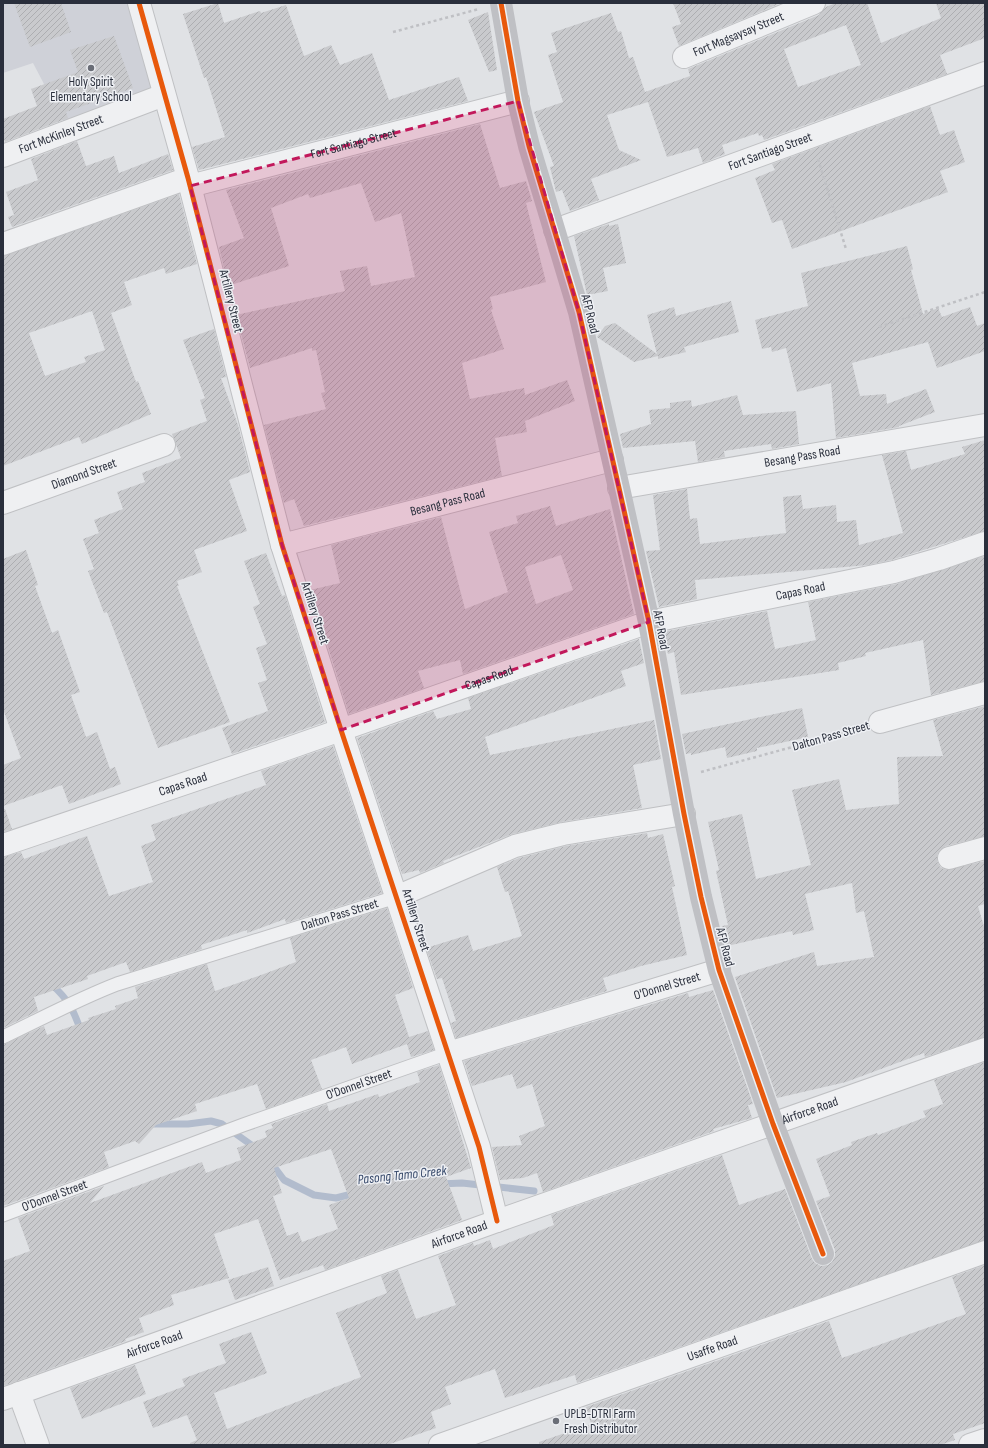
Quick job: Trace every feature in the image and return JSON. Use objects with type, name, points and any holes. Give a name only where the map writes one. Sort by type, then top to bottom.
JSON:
[{"type":"street","name":"Artillery Street","points":[[139,3],[189,182],[282,545],[341,730],[479,1147],[497,1221]]},
{"type":"street","name":"AFP Road","points":[[501,3],[518,101],[529,146],[579,312],[619,488],[649,622],[677,779],[701,897],[719,970],[773,1124],[823,1254]]},
{"type":"street","name":"Fort Magsaysay Street","points":[[684,57],[814,3]]},
{"type":"street","name":"Fort Santiago Street","points":[[555,230],[985,73]]},
{"type":"street","name":"Fort McKinley Street","points":[[3,156],[164,95]]},
{"type":"street","name":"Fort Santiago Street","points":[[3,244],[189,182],[518,101]]},
{"type":"street","name":"Besang Pass Road","points":[[619,488],[985,425]]},
{"type":"street","name":"Diamond Street","points":[[3,503],[164,445]]},
{"type":"street","name":"Besang Pass Road","points":[[282,545],[612,460]]},
{"type":"street","name":"Capas Road","points":[[3,845],[341,730],[649,622],[894,572],[940,559],[985,543]]},
{"type":"street","name":"Dalton Pass Street","points":[[880,722],[985,693]]},
{"type":"street","name":"Dalton Pass Street","points":[[396,897],[515,846],[563,834],[684,814]]},
{"type":"street","points":[[949,858],[985,848]]},
{"type":"street","name":"O'Donnel Street","points":[[448,1053],[719,970]]},
{"type":"street","name":"Airforce Road","points":[[11,1396],[497,1221],[985,1049]]},
{"type":"street","name":"Usaffe Road","points":[[440,1445],[985,1252]]},
{"type":"street","points":[[11,1396],[38,1445]]},
{"type":"street","points":[[970,1445],[985,1440]]},
{"type":"lane","name":"Dalton Pass Street","points":[[3,1037],[83,997],[117,984],[396,897]]},
{"type":"lane","name":"O'Donnel Street","points":[[3,1215],[213,1138],[243,1125],[448,1053]]},
{"type":"path","points":[[393,32],[501,3]]},
{"type":"path","points":[[812,137],[846,249]]},
{"type":"path","points":[[879,327],[985,292]]},
{"type":"highlighted area","points":[[518,101],[579,312],[649,622],[341,730],[282,545],[190,186]]},
{"type":"shaded area","name":"Holy Spirit Elementary School","points":[[3,3],[128,3],[153,92],[65,124],[33,63],[3,73]]},
{"type":"building","points":[[14,3],[61,3],[71,32],[30,47]]},
{"type":"building","points":[[218,3],[224,23],[260,11],[261,13],[286,5],[304,56],[331,45],[340,65],[372,53],[389,100],[459,77],[468,101],[199,170],[192,147],[225,137],[206,77],[204,78],[183,14]]},
{"type":"building","points":[[673,3],[781,3],[679,46],[672,27],[681,24]]},
{"type":"building","points":[[836,3],[867,3],[881,43],[941,18],[936,3],[985,3],[985,38],[940,55],[947,74],[764,140],[762,135],[759,136],[758,133],[722,145],[725,154],[703,163],[698,148],[667,157],[648,102],[607,115],[619,150],[641,160],[591,179],[599,200],[570,211],[562,190],[556,192],[550,167],[554,166],[534,112],[563,102],[548,55],[557,52],[551,33],[611,13],[618,32],[621,31],[629,58],[633,57],[645,92],[690,76],[688,69],[819,15],[826,7]],"holes":[[[846,25],[861,65],[798,87],[784,49]]]},
{"type":"building","points":[[488,12],[497,70],[489,72],[468,20]]},
{"type":"building","points":[[114,36],[133,88],[66,112],[68,118],[5,142],[3,136],[3,119],[37,106],[31,89],[78,72],[70,50]]},
{"type":"building","points":[[930,106],[940,135],[954,130],[965,162],[940,171],[948,192],[792,249],[782,220],[772,223],[755,178],[775,170],[772,164]]},
{"type":"building","points":[[480,124],[500,188],[526,181],[532,201],[526,203],[546,282],[490,297],[493,309],[491,310],[504,349],[462,363],[470,399],[524,388],[525,395],[567,380],[575,401],[525,421],[527,432],[495,438],[502,476],[304,526],[294,499],[284,503],[264,425],[326,409],[321,393],[325,392],[316,350],[312,351],[312,348],[250,368],[236,315],[345,291],[340,271],[367,266],[371,286],[415,277],[401,213],[375,222],[361,183],[310,198],[308,194],[271,208],[289,266],[228,286],[219,247],[244,238],[226,190]]},
{"type":"building","points":[[77,141],[86,166],[114,156],[119,173],[168,154],[173,170],[12,227],[8,217],[14,215],[6,192],[38,180],[31,159]]},
{"type":"building","points":[[179,194],[197,264],[166,274],[164,268],[124,282],[132,305],[111,313],[136,382],[138,381],[151,414],[82,444],[79,437],[3,466],[3,256]],"holes":[[[92,311],[105,350],[84,357],[86,362],[45,376],[29,333]]]},
{"type":"building","points":[[609,224],[609,226],[618,224],[626,263],[603,268],[608,291],[587,295],[574,236]]},
{"type":"building","points":[[907,246],[913,269],[911,270],[923,314],[938,308],[942,317],[970,307],[977,326],[985,323],[985,351],[937,368],[928,342],[852,363],[860,396],[886,394],[887,404],[926,389],[935,412],[899,427],[836,438],[831,383],[797,392],[786,348],[772,352],[771,347],[762,349],[755,320],[808,306],[801,273]]},
{"type":"building","points":[[731,301],[739,332],[684,347],[686,352],[658,359],[658,356],[634,362],[597,337],[605,326],[615,323],[657,354],[647,315],[674,307],[676,316]]},
{"type":"building","points":[[214,329],[226,377],[221,378],[238,425],[250,472],[229,480],[247,531],[194,550],[202,572],[177,581],[179,586],[177,586],[230,722],[158,748],[107,612],[104,613],[88,571],[94,569],[83,539],[99,533],[94,520],[123,509],[117,492],[145,482],[142,473],[181,458],[172,434],[207,421],[200,400],[205,398],[183,340]]},
{"type":"building","points":[[737,395],[743,415],[796,411],[799,444],[772,449],[771,444],[724,451],[725,457],[698,462],[695,441],[623,448],[620,434],[651,424],[649,410],[670,408],[670,403],[691,400],[692,407]]},
{"type":"building","points":[[985,440],[985,531],[891,560],[868,565],[695,580],[697,599],[659,607],[646,551],[660,550],[653,495],[687,489],[690,519],[697,518],[700,544],[786,533],[783,497],[801,495],[803,509],[836,505],[837,522],[856,520],[859,545],[903,533],[882,455],[906,451],[911,470],[965,454],[962,447]]},
{"type":"building","points":[[550,506],[556,526],[610,509],[634,614],[463,674],[460,660],[418,671],[424,688],[349,714],[310,590],[340,583],[331,545],[441,517],[465,609],[508,592],[489,532],[518,523],[516,516]],"holes":[[[561,555],[573,590],[536,604],[525,567]]]},
{"type":"building","points":[[26,550],[38,585],[35,586],[52,633],[58,630],[80,692],[71,695],[86,737],[97,732],[110,769],[115,767],[121,784],[69,804],[62,785],[3,806],[3,765],[21,758],[3,709],[3,559]]},
{"type":"building","points":[[266,553],[282,596],[285,595],[325,722],[232,754],[222,728],[268,711],[258,683],[267,680],[256,648],[267,644],[253,607],[260,604],[244,561]]},
{"type":"building","points":[[985,556],[985,681],[931,695],[923,640],[865,653],[866,656],[838,663],[839,670],[681,695],[674,652],[668,654],[663,632],[767,611],[775,649],[816,640],[808,602],[897,584]]},
{"type":"building","points":[[639,639],[644,663],[621,671],[626,686],[485,737],[490,755],[654,720],[661,759],[633,765],[642,808],[561,822],[512,834],[443,861],[444,863],[420,873],[419,870],[402,874],[357,738],[433,711],[437,719],[471,709],[468,698]]},
{"type":"building","points":[[985,706],[985,836],[946,846],[940,850],[937,855],[937,861],[940,867],[946,870],[985,861],[985,904],[978,906],[985,930],[985,1037],[925,1057],[924,1053],[846,1082],[777,1098],[735,977],[814,952],[817,966],[874,957],[864,911],[856,913],[852,883],[805,894],[814,930],[793,935],[792,931],[727,946],[722,926],[728,925],[716,871],[719,870],[708,822],[742,814],[756,879],[811,865],[792,790],[839,779],[846,810],[899,804],[897,757],[943,756],[933,720]]},
{"type":"building","points":[[802,708],[808,737],[757,748],[757,751],[727,758],[725,747],[691,755],[691,753],[686,754],[682,734]]},
{"type":"building","points":[[333,746],[382,893],[286,923],[285,919],[247,933],[247,930],[201,945],[202,949],[130,972],[126,962],[87,976],[88,979],[34,997],[38,1011],[3,1028],[3,857],[21,852],[24,859],[87,836],[109,896],[153,882],[141,846],[156,840],[151,825],[266,785],[261,771]]},
{"type":"building","points":[[3,809],[5,809],[12,829],[3,832]]},
{"type":"building","points":[[647,833],[648,838],[663,834],[675,886],[672,887],[687,955],[641,966],[603,978],[607,991],[456,1038],[451,1023],[456,1021],[442,978],[437,979],[426,948],[468,935],[473,951],[522,936],[508,891],[505,892],[497,867],[519,858],[566,846]]},
{"type":"building","points":[[387,908],[413,988],[395,995],[409,1037],[428,1031],[434,1050],[411,1057],[407,1044],[352,1064],[346,1047],[311,1060],[322,1089],[266,1109],[257,1084],[195,1104],[197,1111],[156,1125],[139,1144],[135,1141],[104,1152],[109,1167],[3,1206],[3,1045],[44,1026],[47,1035],[89,1020],[88,1018],[116,1009],[115,1006],[138,998],[135,987],[207,964],[215,991],[261,975],[296,962],[290,938]]},
{"type":"building","points":[[713,990],[753,1104],[748,1105],[752,1118],[713,1129],[714,1131],[543,1192],[537,1173],[523,1178],[500,1180],[492,1147],[522,1145],[519,1136],[545,1126],[532,1084],[517,1089],[512,1074],[472,1086],[464,1061],[688,993],[689,997]]},
{"type":"building","points":[[985,1062],[985,1240],[577,1383],[575,1375],[505,1398],[495,1369],[445,1387],[451,1404],[431,1412],[436,1428],[387,1445],[190,1445],[190,1443],[197,1440],[187,1415],[153,1428],[143,1402],[185,1386],[182,1379],[226,1363],[219,1344],[251,1332],[267,1373],[214,1393],[227,1429],[361,1377],[336,1313],[387,1293],[381,1276],[398,1270],[416,1319],[456,1305],[438,1256],[473,1243],[474,1246],[490,1240],[493,1249],[554,1225],[551,1215],[722,1155],[739,1205],[785,1189],[812,1259],[815,1263],[821,1266],[828,1265],[832,1262],[835,1256],[835,1250],[816,1201],[830,1196],[816,1159],[852,1145],[851,1142],[877,1133],[878,1135],[926,1117],[923,1111],[943,1104],[934,1080]]},
{"type":"building","points":[[439,1065],[471,1168],[446,1177],[462,1220],[325,1270],[323,1265],[280,1280],[258,1219],[214,1234],[229,1278],[171,1295],[174,1305],[139,1318],[144,1332],[125,1339],[126,1341],[3,1386],[3,1261],[30,1251],[18,1218],[104,1186],[90,1203],[202,1162],[206,1173],[241,1160],[237,1148],[267,1137],[265,1131],[273,1128],[271,1124],[327,1104],[329,1111],[378,1094],[379,1097],[420,1082],[417,1072]],"holes":[[[331,1149],[349,1198],[329,1205],[338,1229],[302,1242],[298,1232],[287,1236],[273,1196],[282,1193],[274,1168]]]},
{"type":"building","points":[[985,1265],[985,1423],[953,1434],[955,1440],[940,1445],[539,1445],[539,1442],[591,1424],[586,1407],[829,1321],[842,1358],[966,1314],[952,1277]]},
{"type":"building","points":[[268,1267],[274,1286],[235,1300],[228,1280]]},
{"type":"building","points":[[135,1365],[146,1394],[82,1419],[70,1388]]},
{"type":"waterway","name":"Pasong Tamo Creek","points":[[51,984],[70,1005],[81,1032]]},
{"type":"waterway","name":"Pasong Tamo Creek","points":[[150,1124],[188,1124],[211,1121],[222,1124],[257,1149]]},
{"type":"waterway","name":"Pasong Tamo Creek","points":[[269,1160],[284,1180],[314,1195],[336,1198],[356,1193]]},
{"type":"waterway","name":"Pasong Tamo Creek","points":[[440,1184],[462,1183],[534,1191]]},
{"type":"cycle path","points":[[139,3],[188,178],[282,545],[341,730],[479,1147],[497,1221]]},
{"type":"cycle path","points":[[501,3],[518,101],[529,146],[579,312],[619,488],[649,622],[684,814],[701,897],[719,970],[773,1124],[823,1254]]},
{"type":"place","name":"Holy Spirit Elementary School","points":[[91,68]]},
{"type":"place","name":"UPLB-DTRI Farm Fresh Distributor","points":[[556,1421]]}]
